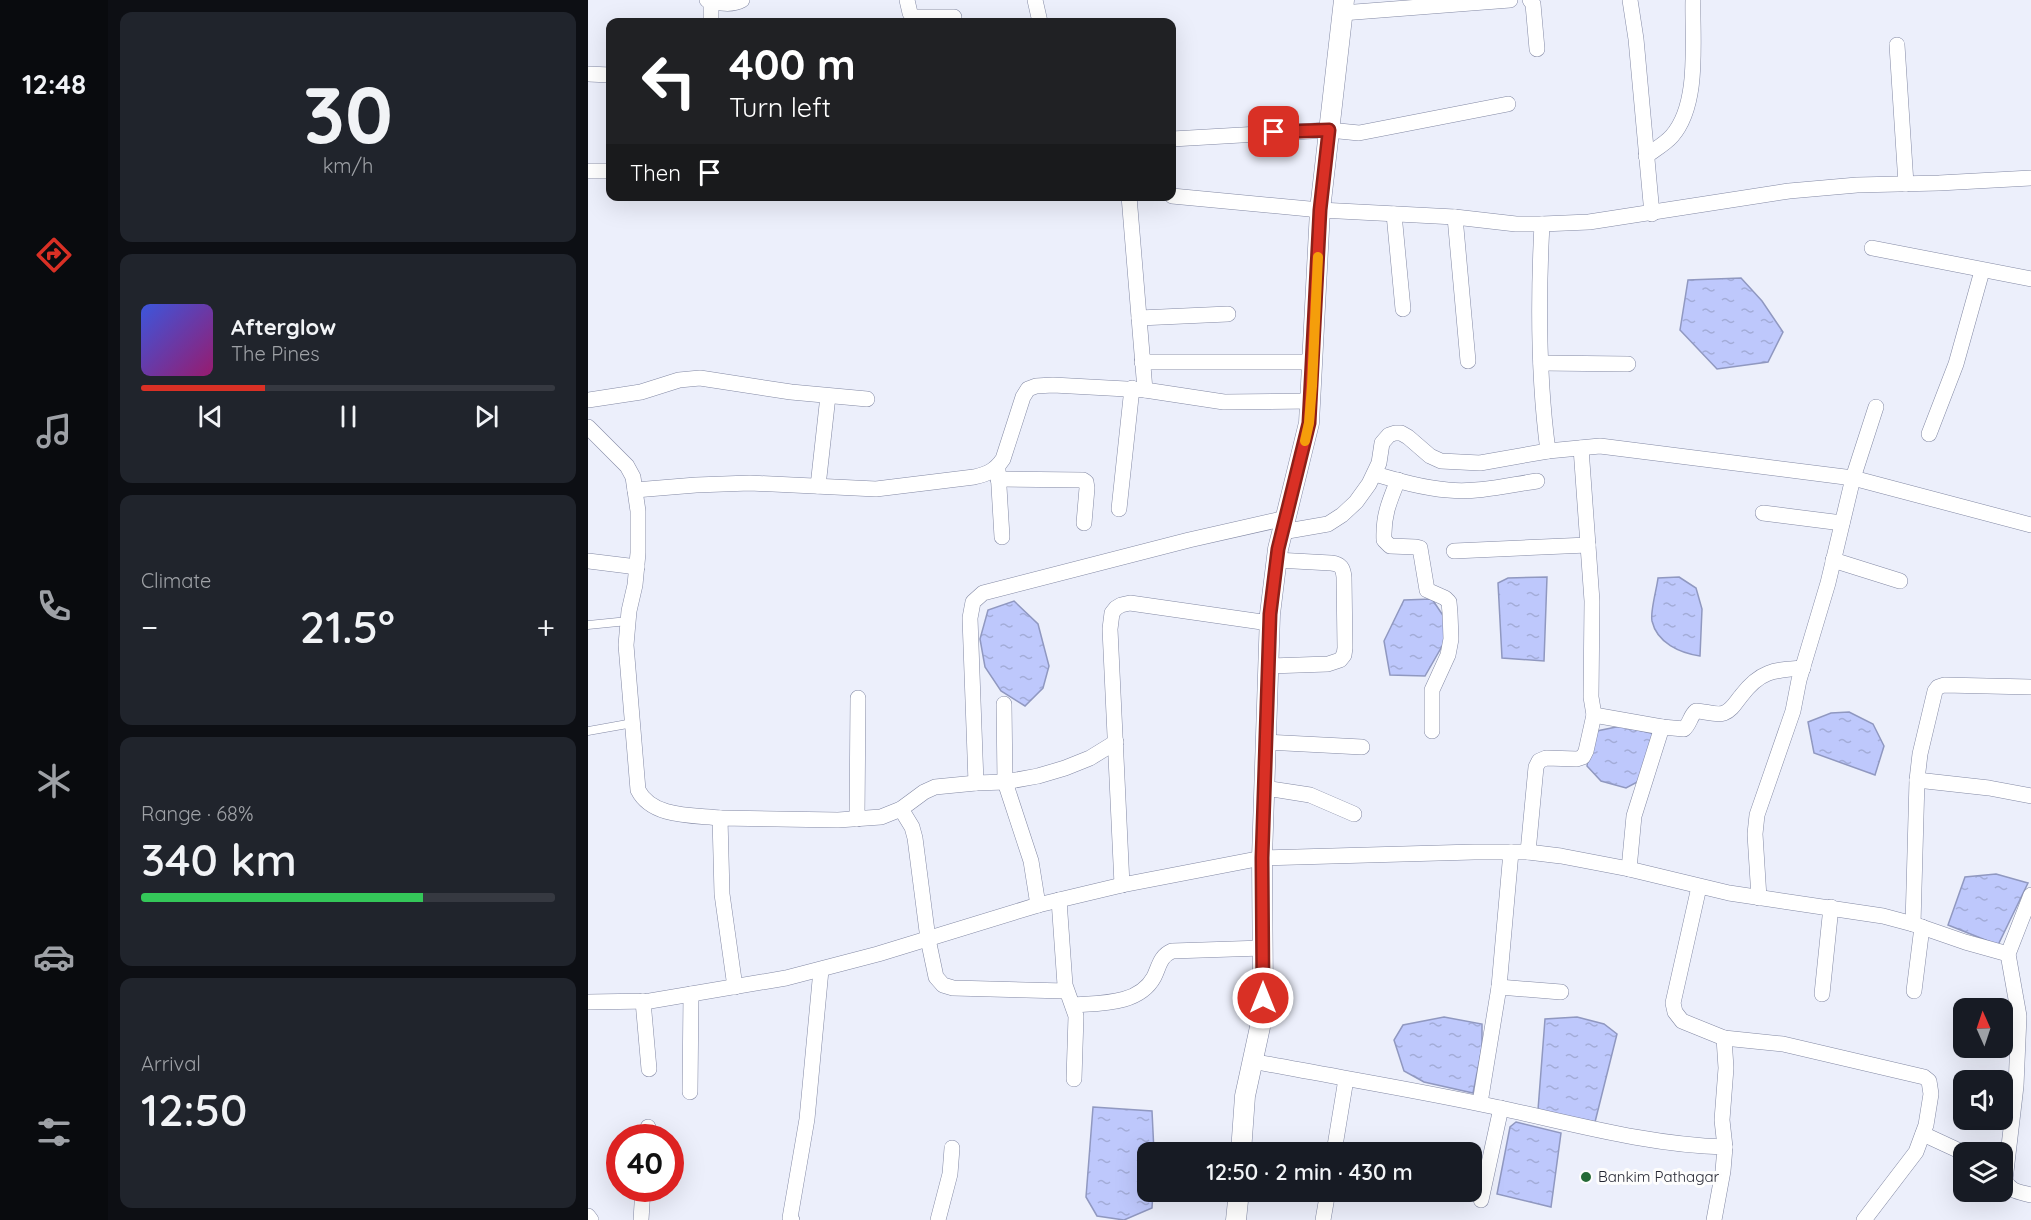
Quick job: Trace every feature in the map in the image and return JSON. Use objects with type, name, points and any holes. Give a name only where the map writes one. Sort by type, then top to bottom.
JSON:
[{"type":"street","points":[[711,18],[709,0],[732,4],[742,0]]},
{"type":"street","points":[[907,0],[909,13],[913,17],[954,17]]},
{"type":"street","points":[[1035,0],[1039,18]]},
{"type":"street","points":[[1242,1142],[1245,1096],[1260,1028],[1263,998],[1262,858],[1269,623],[1276,560],[1309,423],[1320,210],[1343,7],[1510,0]]},
{"type":"street","points":[[1530,0],[1533,4],[1537,49]]},
{"type":"street","points":[[1630,0],[1652,214]]},
{"type":"street","points":[[1646,156],[1670,138],[1686,112],[1690,98],[1693,0]]},
{"type":"street","points":[[1897,45],[1906,184]]},
{"type":"street","points":[[588,74],[606,75]]},
{"type":"street","points":[[1176,139],[1329,130],[1348,133],[1374,132],[1508,104]]},
{"type":"street","points":[[588,171],[606,171]]},
{"type":"street","points":[[1176,196],[1320,210],[1542,224],[1589,222],[1652,214],[1789,191],[1857,184],[2031,178]]},
{"type":"street","points":[[1119,508],[1142,362],[1129,201]]},
{"type":"street","points":[[1394,214],[1403,309]]},
{"type":"street","points":[[1455,217],[1468,361]]},
{"type":"street","points":[[1542,224],[1540,363],[1548,451]]},
{"type":"street","points":[[1872,248],[2031,279]]},
{"type":"street","points":[[1929,434],[1953,373],[1982,271]]},
{"type":"street","points":[[1139,318],[1228,314]]},
{"type":"street","points":[[1142,362],[1313,362]]},
{"type":"street","points":[[1540,363],[1628,364]]},
{"type":"street","points":[[588,400],[641,392],[689,378],[867,399]]},
{"type":"street","points":[[1002,537],[998,473],[1023,397],[1028,389],[1053,385],[1138,389],[1224,402],[1311,401]]},
{"type":"street","points":[[818,486],[828,396]]},
{"type":"street","points":[[1759,898],[1755,834],[1757,815],[1793,711],[1853,478],[1876,407]]},
{"type":"street","points":[[588,427],[627,466],[633,477],[639,532],[637,567],[626,645],[638,790],[643,799],[657,809],[720,818],[857,819],[881,817],[901,809],[935,787],[1005,782],[1038,776],[1090,758],[1116,742]]},
{"type":"street","points":[[976,783],[970,618],[973,602],[983,593],[1284,525],[1313,528],[1328,524],[1356,502],[1375,474],[1382,443],[1389,435],[1395,433],[1408,437],[1430,456],[1441,460],[1480,463],[1548,451],[1600,446],[1853,478],[2031,525]]},
{"type":"street","points":[[1528,852],[1536,767],[1539,761],[1546,758],[1577,759],[1582,756],[1586,751],[1594,715],[1591,697],[1592,601],[1581,448]]},
{"type":"street","points":[[635,490],[722,483],[876,489],[974,477],[992,471],[1083,480],[1087,488],[1084,523]]},
{"type":"street","points":[[1375,474],[1450,491],[1495,488],[1537,481]]},
{"type":"street","points":[[1398,480],[1386,512],[1384,540],[1390,546],[1420,548],[1427,590],[1449,602],[1451,639],[1448,655],[1432,690],[1432,731]]},
{"type":"street","points":[[1763,513],[1842,523]]},
{"type":"street","points":[[1454,551],[1588,545]]},
{"type":"street","points":[[1268,666],[1335,663],[1344,655],[1345,648],[1342,567],[1331,563],[1276,560]]},
{"type":"street","points":[[1833,560],[1900,581]]},
{"type":"street","points":[[588,561],[637,567]]},
{"type":"street","points":[[1122,885],[1110,637],[1112,613],[1121,604],[1130,603],[1269,623]]},
{"type":"street","points":[[1594,715],[1684,729],[1696,711],[1724,713],[1731,709],[1750,684],[1762,675],[1773,670],[1803,668]]},
{"type":"street","points":[[1914,991],[1918,925],[1917,780],[1920,754],[1935,691],[1944,685],[2031,687]]},
{"type":"street","points":[[857,819],[858,698]]},
{"type":"street","points":[[1004,704],[1005,782],[1031,861],[1038,905]]},
{"type":"street","points":[[1629,869],[1634,816],[1662,727]]},
{"type":"street","points":[[1267,742],[1362,747]]},
{"type":"street","points":[[1917,780],[1989,788],[2031,796]]},
{"type":"street","points":[[1265,788],[1310,795],[1354,814]]},
{"type":"street","points":[[901,809],[912,827],[928,939],[936,977],[939,981],[947,987],[1066,991]]},
{"type":"street","points":[[720,818],[722,894],[735,987]]},
{"type":"street","points":[[1480,1104],[1499,987],[1511,852]]},
{"type":"street","points":[[588,1002],[643,1001],[735,987],[820,970],[1038,905],[1122,885],[1262,858],[1511,852],[1561,856],[1629,869],[1699,887],[1831,908],[1918,925],[2008,954]]},
{"type":"street","points":[[1699,887],[1673,1003],[1675,1012],[1682,1021],[1724,1038],[1783,1044],[1924,1077],[1929,1081],[1931,1094],[1923,1134],[1916,1152],[1864,1220]]},
{"type":"street","points":[[2008,1142],[2025,1016],[2008,954],[2031,895]]},
{"type":"street","points":[[1059,900],[1062,969],[1066,991],[1074,1005],[1076,1016],[1074,1079]]},
{"type":"street","points":[[1822,994],[1831,908]]},
{"type":"street","points":[[1074,1005],[1113,1002],[1138,992],[1153,979],[1163,957],[1172,951],[1263,948]]},
{"type":"street","points":[[787,1219],[807,1119],[820,970]]},
{"type":"street","points":[[1499,987],[1561,992]]},
{"type":"street","points":[[690,1092],[691,994]]},
{"type":"street","points":[[643,1001],[649,1069]]},
{"type":"street","points":[[1714,1220],[1724,1171],[1725,1147],[1722,1120],[1726,1046],[1724,1038]]},
{"type":"street","points":[[1252,1061],[1346,1079],[1387,1084],[1599,1131],[1669,1142],[1725,1147]]},
{"type":"street","points":[[1336,1142],[1346,1079]]},
{"type":"street","points":[[1482,1195],[1501,1108]]},
{"type":"street","points":[[1923,1134],[1953,1149]]},
{"type":"street","points":[[938,1220],[950,1174],[952,1148]]},
{"type":"street","points":[[2013,1190],[2031,1196]]},
{"type":"street","points":[[641,1220],[642,1202]]},
{"type":"street","points":[[1236,1220],[1238,1202]]},
{"type":"street","points":[[1323,1220],[1326,1202]]},
{"type":"street","points":[[588,1216],[591,1220]]},
{"type":"lane","points":[[588,625],[628,621]]},
{"type":"lane","points":[[588,730],[633,723]]},
{"type":"water","points":[[1741,278],[1762,301],[1783,332],[1768,362],[1717,369],[1680,330],[1688,280]]},
{"type":"water","points":[[1547,577],[1544,661],[1502,658],[1498,583],[1508,578]]},
{"type":"water","points":[[1679,577],[1696,588],[1702,609],[1700,656],[1670,646],[1659,635],[1652,621],[1658,578]]},
{"type":"water","points":[[1432,599],[1444,617],[1445,641],[1425,676],[1390,675],[1384,641],[1404,600]]},
{"type":"water","points":[[1014,601],[1038,624],[1049,666],[1043,688],[1025,706],[1001,691],[985,667],[980,639],[988,610]]},
{"type":"water","points":[[1849,712],[1873,724],[1884,746],[1875,775],[1814,753],[1808,722],[1831,713]]},
{"type":"water","points":[[1621,726],[1655,734],[1643,779],[1626,788],[1601,781],[1587,766],[1592,732]]},
{"type":"water","points":[[1996,874],[2028,883],[1998,945],[1948,925],[1965,877]]},
{"type":"water","points":[[1444,1017],[1482,1024],[1482,1048],[1473,1093],[1424,1082],[1404,1071],[1394,1040],[1403,1025]]},
{"type":"water","points":[[1577,1017],[1604,1024],[1617,1034],[1595,1122],[1538,1110],[1545,1019]]},
{"type":"water","points":[[1093,1107],[1152,1111],[1154,1142],[1137,1142],[1137,1202],[1152,1202],[1152,1208],[1124,1220],[1097,1216],[1086,1197]]},
{"type":"water","points":[[1516,1122],[1561,1133],[1551,1207],[1497,1194],[1510,1127]]},
{"type":"slow traffic","points":[[1305,441],[1312,386],[1318,257]]},
{"type":"place","name":"Bankim Pathagar","points":[[1586,1177]]},
{"type":"route","points":[[1263,998],[1262,858],[1270,614],[1278,549],[1309,423],[1320,210],[1329,130],[1274,132]]}]
